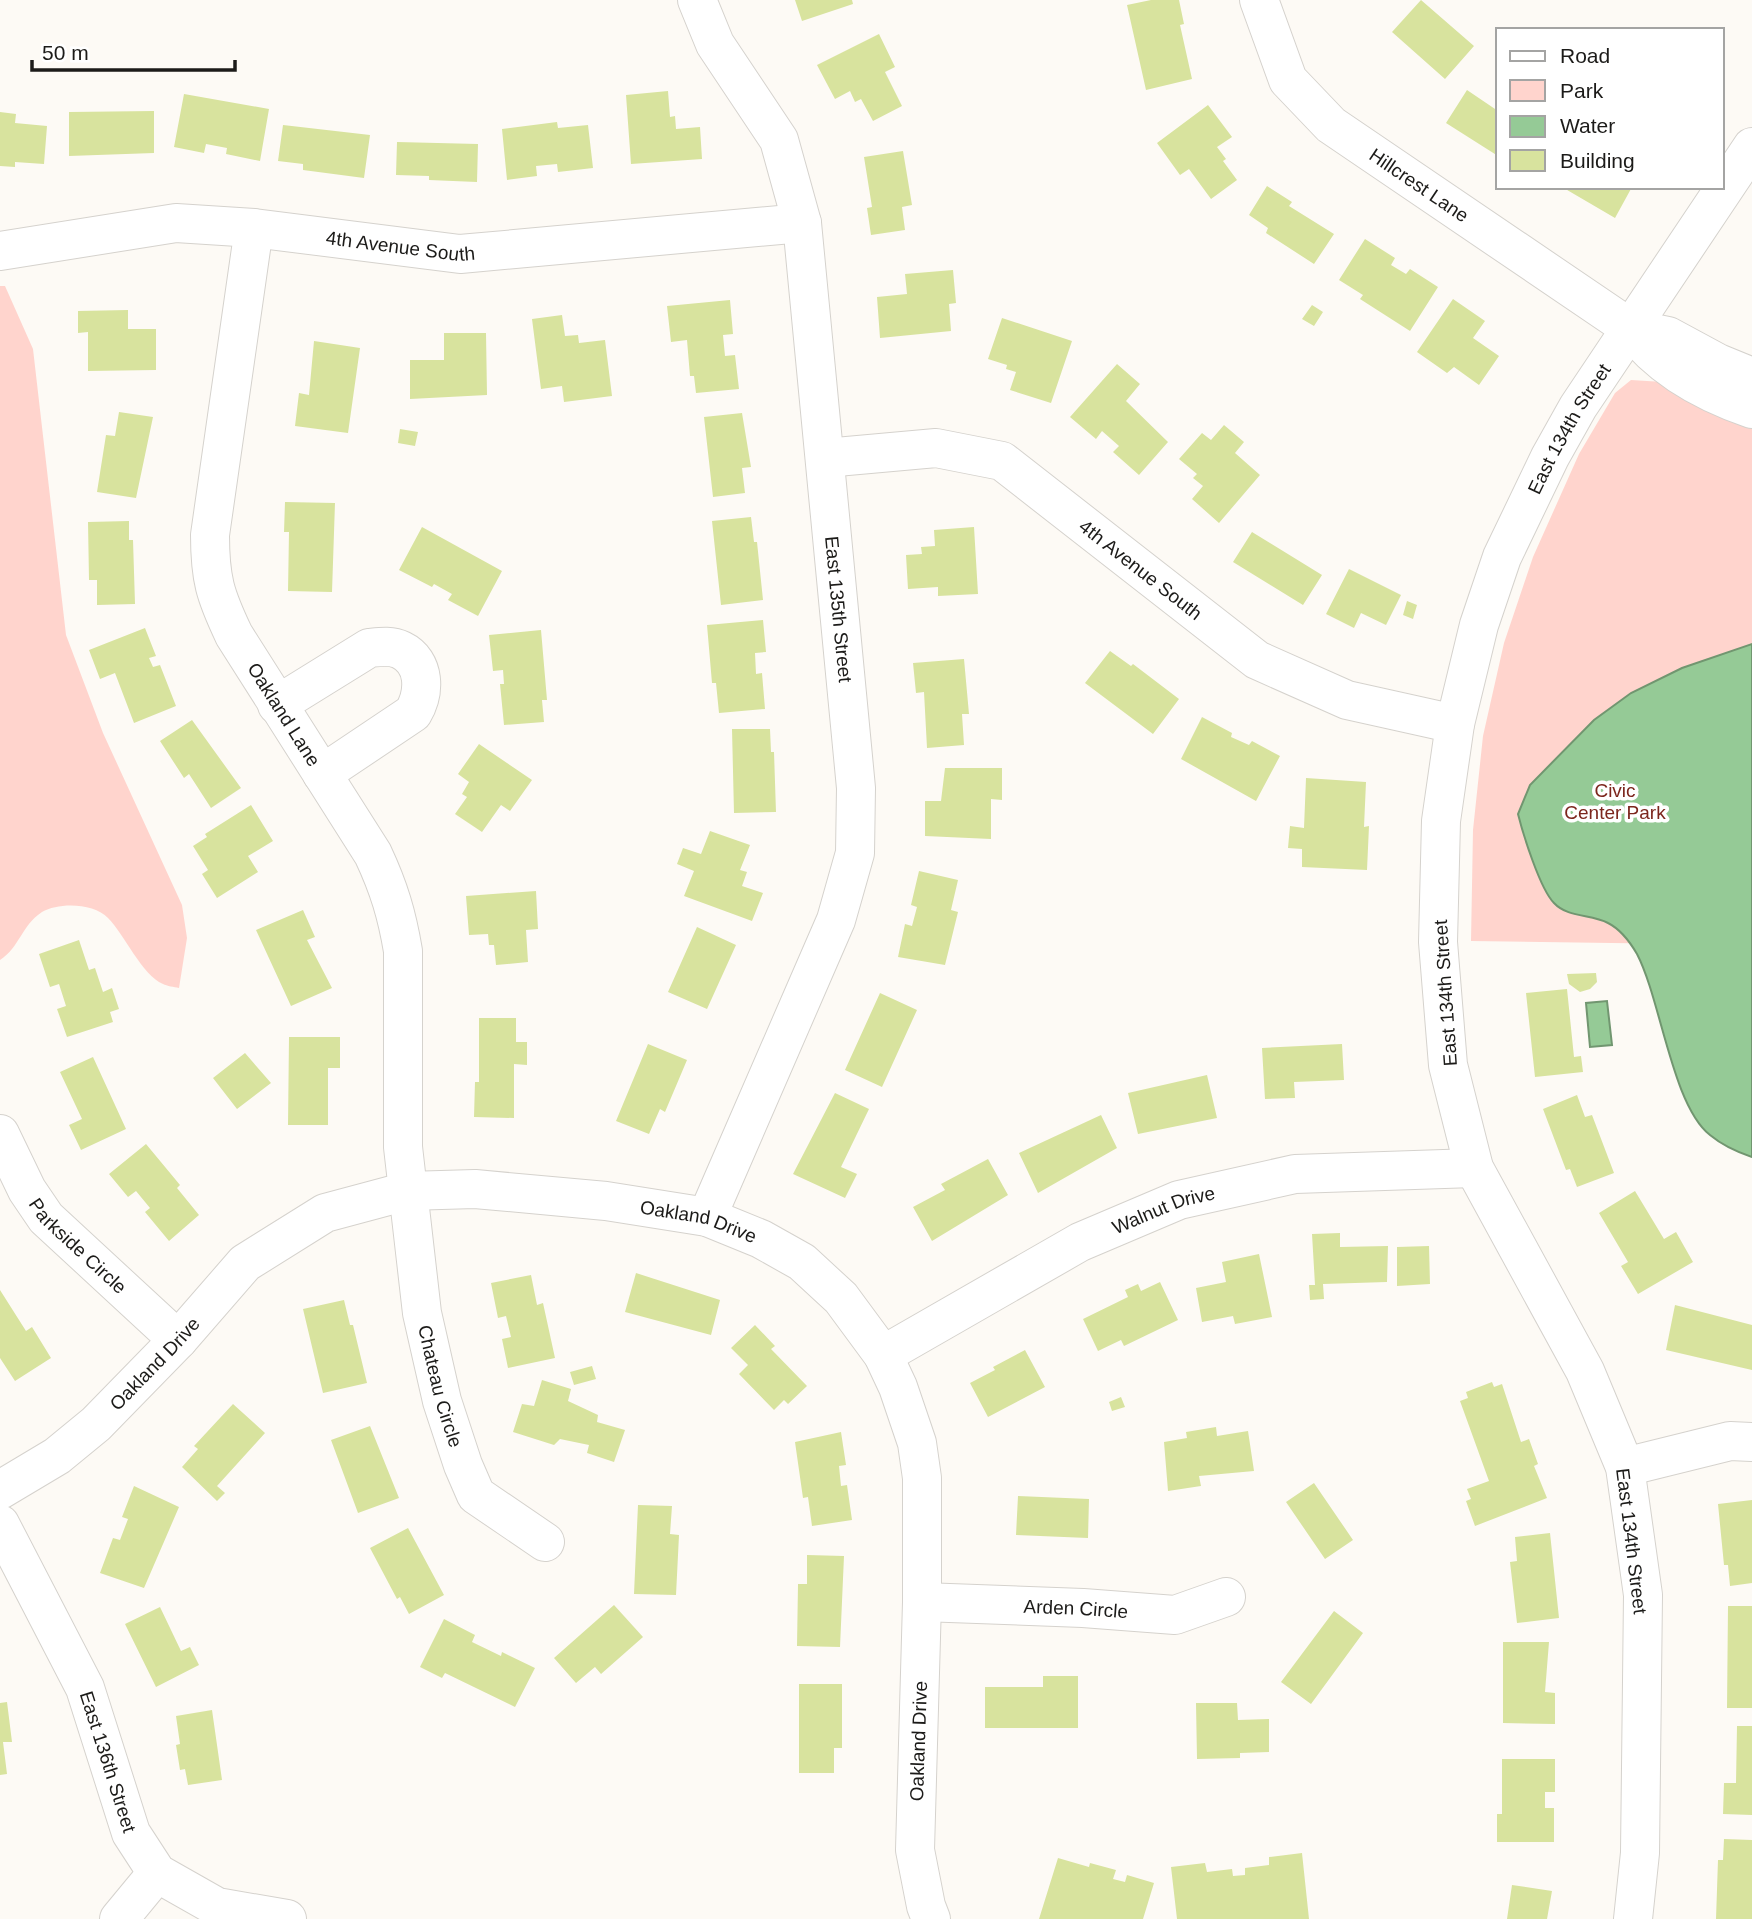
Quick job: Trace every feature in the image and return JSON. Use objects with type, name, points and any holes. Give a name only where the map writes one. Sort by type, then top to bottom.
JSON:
[{"type":"street","name":"East 135th Street","points":[[697,0],[715,44],[779,140],[802,222],[856,788],[855,853],[836,920],[707,1217]]},
{"type":"street","name":"Hillcrest Lane","points":[[1259,0],[1287,80],[1331,125],[1630,328]]},
{"type":"street","name":"East 134th Street","points":[[1724,189],[1752,147]]},
{"type":"street","name":"East 134th Street","points":[[1633,1919],[1640,1853],[1643,1595],[1625,1467],[1585,1371],[1474,1168],[1448,1065],[1438,942],[1441,821],[1455,724],[1479,625],[1502,557],[1578,407],[1724,189]]},
{"type":"street","name":"4th Avenue South","points":[[0,251],[176,223],[254,228],[460,254],[802,222]]},
{"type":"street","name":"Oakland Lane","points":[[254,228],[210,535],[210,573],[219,603],[234,635],[373,854],[388,886],[398,920],[402,951],[402,1147],[407,1191]]},
{"type":"street","points":[[1630,328],[1668,336],[1718,363],[1752,377]]},
{"type":"street","points":[[1630,328],[1645,348],[1663,364],[1705,390],[1752,409]]},
{"type":"street","name":"4th Avenue South","points":[[825,457],[936,447],[1002,461],[1257,660],[1347,700],[1455,724]]},
{"type":"street","points":[[277,705],[369,648],[385,646],[402,650],[421,672],[420,702],[413,713],[322,774]]},
{"type":"street","name":"Parkside Circle","points":[[0,1135],[26,1190],[46,1218],[178,1340]]},
{"type":"street","name":"Walnut Drive","points":[[883,1355],[1080,1242],[1179,1200],[1295,1174],[1474,1168]]},
{"type":"street","name":"Oakland Drive","points":[[0,1490],[57,1456],[96,1424],[178,1340],[246,1263],[325,1213],[407,1191],[475,1189],[606,1201],[707,1217],[761,1239],[802,1262],[841,1298],[883,1355],[898,1387],[917,1443],[922,1478],[922,1602],[915,1850],[931,1919]]},
{"type":"street","name":"Chateau Circle","points":[[407,1191],[422,1313],[442,1401],[463,1465],[476,1495],[545,1542]]},
{"type":"street","points":[[1625,1467],[1730,1441],[1752,1442]]},
{"type":"street","name":"East 136th Street","points":[[0,1524],[85,1688],[131,1833],[157,1873],[216,1907],[287,1919]]},
{"type":"street","name":"Arden Circle","points":[[922,1602],[1083,1608],[1175,1615],[1226,1597]]},
{"type":"street","points":[[119,1919],[157,1873]]},
{"type":"green space","points":[[0,286],[5,286],[33,349],[66,635],[103,733],[182,905],[187,938],[179,988],[165,985],[155,979],[108,918],[85,907],[58,907],[42,912],[0,960]]},
{"type":"green space","name":"Civic Center Park","points":[[1631,380],[1663,382],[1752,427],[1752,945],[1471,941],[1473,830],[1483,736],[1504,643],[1533,557],[1579,454],[1615,393]]},
{"type":"water","points":[[1752,644],[1752,1157],[1720,1142],[1697,1120],[1677,1077],[1637,954],[1624,936],[1612,926],[1601,920],[1573,914],[1554,903],[1538,874],[1518,814],[1530,785],[1594,720],[1631,693],[1682,668]]},
{"type":"water","points":[[1607,1001],[1612,1045],[1590,1047],[1586,1003]]},
{"type":"building","points":[[795,0],[852,0],[853,4],[802,21]]},
{"type":"building","points":[[1151,0],[1179,0],[1184,24],[1180,25],[1192,79],[1146,90],[1127,5]]},
{"type":"building","points":[[1421,0],[1474,46],[1445,79],[1392,32]]},
{"type":"building","points":[[879,34],[895,67],[885,72],[902,106],[873,121],[861,99],[855,102],[850,91],[835,99],[817,65]]},
{"type":"building","points":[[1467,90],[1496,110],[1496,155],[1446,123]]},
{"type":"building","points":[[668,91],[670,117],[675,116],[676,129],[700,127],[702,159],[631,164],[626,95]]},
{"type":"building","points":[[184,94],[269,109],[260,161],[226,154],[227,148],[206,144],[204,153],[174,147]]},
{"type":"building","points":[[1208,105],[1232,137],[1217,147],[1226,159],[1223,161],[1237,180],[1211,199],[1189,169],[1180,175],[1157,143]]},
{"type":"building","points":[[154,111],[154,153],[69,156],[69,112]]},
{"type":"building","points":[[0,112],[16,114],[15,123],[47,126],[44,164],[15,162],[15,167],[0,166]]},
{"type":"building","points":[[557,122],[558,128],[588,125],[593,168],[558,172],[557,164],[536,166],[537,176],[507,180],[502,129]]},
{"type":"building","points":[[283,125],[370,135],[364,178],[303,170],[303,164],[278,161]]},
{"type":"building","points":[[397,142],[478,144],[477,182],[429,180],[429,176],[396,175]]},
{"type":"building","points":[[903,151],[912,205],[902,207],[905,230],[871,235],[867,208],[872,207],[864,157]]},
{"type":"building","points":[[1267,186],[1292,202],[1289,206],[1334,234],[1314,264],[1266,233],[1268,228],[1249,215]]},
{"type":"building","points":[[1565,189],[1631,189],[1615,218]]},
{"type":"building","points":[[1365,239],[1395,258],[1391,265],[1406,274],[1410,269],[1438,287],[1410,331],[1360,299],[1363,295],[1339,280]]},
{"type":"building","points":[[953,270],[956,303],[949,304],[951,331],[880,338],[877,297],[907,294],[905,274]]},
{"type":"building","points":[[1453,299],[1485,321],[1473,338],[1499,356],[1479,385],[1454,367],[1447,373],[1417,352]]},
{"type":"building","points":[[730,300],[733,334],[723,335],[725,356],[735,355],[739,389],[696,393],[694,376],[690,376],[687,340],[671,342],[667,306]]},
{"type":"building","points":[[1312,305],[1323,312],[1314,326],[1302,319]]},
{"type":"building","points":[[128,310],[128,329],[156,329],[156,370],[88,371],[88,332],[78,333],[78,311]]},
{"type":"building","points":[[562,315],[565,336],[578,335],[579,343],[605,340],[612,396],[564,402],[562,386],[541,389],[532,319]]},
{"type":"building","points":[[1002,318],[1072,341],[1051,403],[1010,390],[1016,372],[1006,369],[1007,365],[988,359]]},
{"type":"building","points":[[444,333],[486,333],[487,395],[410,399],[410,360],[444,360]]},
{"type":"building","points":[[314,341],[360,348],[348,433],[295,426],[299,393],[309,395]]},
{"type":"building","points":[[1117,364],[1140,384],[1126,401],[1168,442],[1139,475],[1113,452],[1119,446],[1102,431],[1096,439],[1070,417]]},
{"type":"building","points":[[119,412],[153,417],[136,498],[97,492],[106,435],[115,436]]},
{"type":"building","points":[[742,413],[751,467],[742,468],[745,493],[713,497],[704,417]]},
{"type":"building","points":[[1224,425],[1244,442],[1235,453],[1260,475],[1219,523],[1192,499],[1203,486],[1193,478],[1197,474],[1179,459],[1202,433],[1211,440]]},
{"type":"building","points":[[400,429],[418,432],[415,446],[398,443]]},
{"type":"building","points":[[285,502],[335,503],[332,592],[288,591],[289,532],[284,532]]},
{"type":"building","points":[[751,517],[754,542],[757,542],[763,600],[721,605],[712,521]]},
{"type":"building","points":[[129,521],[129,540],[133,540],[135,604],[97,605],[97,580],[89,580],[88,522]]},
{"type":"building","points":[[422,527],[502,571],[478,616],[448,600],[452,594],[399,570]]},
{"type":"building","points":[[974,527],[978,594],[938,596],[938,587],[908,589],[906,555],[922,554],[921,547],[935,546],[934,530]]},
{"type":"building","points":[[1252,532],[1322,575],[1303,605],[1233,562]]},
{"type":"building","points":[[1349,569],[1401,595],[1386,625],[1361,613],[1354,628],[1326,614]]},
{"type":"building","points":[[1407,601],[1417,605],[1413,619],[1403,615]]},
{"type":"building","points":[[763,620],[766,652],[755,653],[756,674],[762,673],[765,709],[719,713],[716,683],[712,683],[707,625]]},
{"type":"building","points":[[145,628],[156,656],[149,658],[153,667],[160,665],[176,706],[134,723],[115,673],[100,679],[89,650]]},
{"type":"building","points":[[541,630],[547,700],[542,700],[544,722],[504,725],[500,684],[504,684],[503,670],[493,671],[489,635]]},
{"type":"building","points":[[1110,651],[1131,666],[1133,664],[1179,699],[1153,734],[1085,683]]},
{"type":"building","points":[[964,659],[969,714],[962,714],[964,745],[927,748],[924,692],[916,693],[913,663]]},
{"type":"building","points":[[1202,717],[1232,733],[1231,737],[1249,745],[1252,741],[1280,756],[1256,801],[1181,759]]},
{"type":"building","points":[[192,720],[241,788],[211,808],[189,774],[184,778],[160,741]]},
{"type":"building","points":[[732,729],[770,729],[771,752],[774,752],[776,812],[734,813]]},
{"type":"building","points":[[479,744],[532,780],[510,811],[501,805],[482,832],[455,814],[467,797],[462,794],[469,782],[458,774]]},
{"type":"building","points":[[945,768],[1002,768],[1002,800],[991,799],[991,839],[925,836],[925,801],[941,801]]},
{"type":"building","points":[[1306,778],[1366,782],[1364,827],[1369,826],[1367,870],[1302,867],[1302,849],[1288,848],[1290,826],[1304,828]]},
{"type":"building","points":[[251,805],[273,841],[248,856],[258,872],[217,898],[202,874],[208,870],[193,846],[207,837],[205,834]]},
{"type":"building","points":[[710,831],[750,845],[740,870],[747,872],[742,886],[763,893],[752,921],[684,896],[694,871],[677,864],[683,848],[701,854]]},
{"type":"building","points":[[919,871],[958,880],[951,910],[958,912],[945,965],[898,957],[905,924],[912,926],[917,907],[911,905]]},
{"type":"building","points":[[536,891],[538,929],[526,930],[528,962],[496,965],[494,945],[489,945],[488,934],[469,935],[466,896]]},
{"type":"building","points":[[303,910],[315,937],[307,940],[332,988],[291,1006],[256,930]]},
{"type":"building","points":[[697,927],[736,945],[707,1009],[668,992]]},
{"type":"building","points":[[79,940],[89,970],[95,968],[103,992],[112,988],[119,1009],[110,1012],[113,1022],[67,1037],[57,1009],[66,1006],[59,984],[50,987],[39,954]]},
{"type":"building","points":[[1596,973],[1597,982],[1590,989],[1580,992],[1569,984],[1567,974]]},
{"type":"building","points":[[1567,989],[1574,1057],[1581,1056],[1583,1072],[1535,1077],[1526,993]]},
{"type":"building","points":[[880,993],[917,1010],[882,1087],[845,1070]]},
{"type":"building","points":[[479,1018],[516,1018],[516,1042],[527,1042],[527,1065],[514,1064],[514,1118],[474,1117],[475,1082],[479,1082]]},
{"type":"building","points":[[289,1037],[340,1037],[340,1068],[328,1068],[328,1125],[288,1125]]},
{"type":"building","points":[[648,1044],[687,1060],[665,1112],[660,1109],[649,1134],[616,1121]]},
{"type":"building","points":[[1342,1044],[1344,1080],[1294,1082],[1295,1098],[1265,1099],[1262,1048]]},
{"type":"building","points":[[245,1053],[271,1083],[237,1109],[213,1078]]},
{"type":"building","points":[[93,1057],[126,1129],[81,1150],[69,1125],[82,1119],[60,1072]]},
{"type":"building","points":[[1207,1075],[1217,1118],[1138,1134],[1128,1093]]},
{"type":"building","points":[[835,1093],[869,1109],[841,1167],[857,1174],[845,1198],[793,1174]]},
{"type":"building","points":[[1577,1095],[1585,1117],[1592,1115],[1614,1173],[1577,1187],[1570,1169],[1566,1170],[1543,1109]]},
{"type":"building","points":[[1101,1115],[1117,1148],[1038,1193],[1019,1153]]},
{"type":"building","points":[[146,1144],[180,1185],[177,1188],[199,1215],[169,1241],[145,1212],[150,1208],[136,1191],[128,1197],[109,1174]]},
{"type":"building","points":[[988,1159],[1008,1195],[932,1241],[913,1207],[945,1190],[941,1184]]},
{"type":"building","points":[[1635,1191],[1664,1239],[1676,1232],[1693,1262],[1638,1294],[1621,1266],[1628,1262],[1599,1213]]},
{"type":"building","points":[[1340,1233],[1340,1247],[1388,1246],[1387,1282],[1323,1284],[1324,1299],[1310,1300],[1309,1285],[1315,1285],[1312,1234]]},
{"type":"building","points":[[1429,1246],[1430,1284],[1397,1286],[1397,1247]]},
{"type":"building","points":[[1259,1254],[1272,1317],[1235,1324],[1233,1316],[1202,1322],[1196,1288],[1226,1282],[1222,1262]]},
{"type":"building","points":[[636,1273],[720,1300],[711,1335],[625,1312]]},
{"type":"building","points":[[531,1275],[537,1305],[543,1303],[555,1358],[508,1368],[502,1339],[511,1337],[506,1316],[498,1318],[491,1283]]},
{"type":"building","points":[[1160,1282],[1178,1320],[1124,1346],[1121,1340],[1098,1351],[1083,1319],[1128,1297],[1125,1290],[1138,1284],[1141,1291]]},
{"type":"building","points":[[0,1290],[26,1331],[32,1327],[51,1358],[15,1381],[0,1358]]},
{"type":"building","points":[[344,1300],[367,1383],[323,1393],[303,1309]]},
{"type":"building","points":[[1675,1305],[1752,1325],[1752,1370],[1666,1350]]},
{"type":"building","points":[[755,1325],[775,1346],[771,1349],[807,1386],[788,1404],[784,1400],[774,1410],[739,1374],[748,1365],[731,1348]]},
{"type":"building","points":[[1025,1350],[1045,1387],[988,1417],[970,1383]]},
{"type":"building","points":[[592,1366],[596,1379],[574,1385],[570,1372]]},
{"type":"building","points":[[542,1380],[571,1389],[568,1401],[598,1415],[597,1422],[625,1430],[614,1462],[587,1453],[589,1445],[560,1439],[554,1445],[513,1432],[522,1404],[534,1406]]},
{"type":"building","points":[[1492,1382],[1494,1387],[1502,1384],[1521,1442],[1529,1439],[1538,1464],[1534,1466],[1547,1498],[1475,1526],[1466,1501],[1471,1499],[1467,1489],[1489,1481],[1460,1401],[1468,1398],[1466,1392]]},
{"type":"building","points":[[1121,1397],[1125,1407],[1112,1411],[1109,1402]]},
{"type":"building","points":[[233,1404],[265,1433],[217,1486],[225,1493],[217,1501],[182,1467],[198,1449],[194,1446]]},
{"type":"building","points":[[370,1426],[399,1498],[358,1513],[331,1440]]},
{"type":"building","points":[[1216,1427],[1217,1436],[1248,1431],[1254,1471],[1199,1476],[1201,1486],[1168,1491],[1164,1442],[1187,1438],[1186,1432]]},
{"type":"building","points":[[841,1432],[846,1465],[839,1466],[841,1486],[847,1485],[852,1520],[812,1526],[808,1497],[803,1498],[795,1442]]},
{"type":"building","points":[[1314,1483],[1353,1540],[1325,1559],[1286,1502]]},
{"type":"building","points":[[134,1486],[179,1507],[144,1588],[100,1573],[113,1538],[120,1540],[128,1519],[122,1517]]},
{"type":"building","points":[[1018,1496],[1089,1499],[1088,1538],[1016,1535]]},
{"type":"building","points":[[1752,1500],[1752,1583],[1730,1586],[1728,1565],[1724,1565],[1718,1504]]},
{"type":"building","points":[[638,1505],[672,1506],[670,1534],[679,1535],[676,1595],[634,1594]]},
{"type":"building","points":[[408,1528],[444,1595],[409,1614],[400,1597],[397,1599],[370,1548]]},
{"type":"building","points":[[1550,1533],[1559,1618],[1517,1623],[1510,1562],[1517,1561],[1515,1537]]},
{"type":"building","points":[[807,1555],[844,1556],[840,1647],[797,1646],[798,1584],[807,1584]]},
{"type":"building","points":[[614,1605],[643,1637],[601,1674],[595,1667],[576,1683],[554,1658]]},
{"type":"building","points":[[1728,1606],[1752,1606],[1752,1708],[1727,1708]]},
{"type":"building","points":[[160,1607],[181,1651],[190,1647],[199,1665],[156,1687],[125,1624]]},
{"type":"building","points":[[1334,1611],[1363,1633],[1311,1704],[1281,1682]]},
{"type":"building","points":[[444,1619],[475,1635],[472,1642],[501,1656],[502,1652],[535,1668],[515,1707],[445,1673],[442,1678],[420,1667]]},
{"type":"building","points":[[1503,1642],[1549,1642],[1545,1692],[1555,1693],[1555,1724],[1503,1723]]},
{"type":"building","points":[[1043,1676],[1078,1676],[1078,1728],[985,1728],[985,1687],[1043,1687]]},
{"type":"building","points":[[799,1684],[842,1684],[842,1748],[834,1748],[834,1773],[799,1773]]},
{"type":"building","points":[[7,1702],[12,1742],[3,1742],[7,1774],[0,1775],[0,1703]]},
{"type":"building","points":[[1196,1703],[1237,1703],[1238,1720],[1269,1719],[1269,1752],[1240,1753],[1240,1758],[1197,1759]]},
{"type":"building","points":[[212,1710],[222,1780],[188,1785],[185,1769],[180,1770],[176,1745],[180,1744],[176,1716]]},
{"type":"building","points":[[1737,1726],[1752,1726],[1752,1815],[1723,1814],[1724,1783],[1736,1783]]},
{"type":"building","points":[[1502,1759],[1555,1759],[1555,1792],[1545,1792],[1545,1808],[1554,1808],[1554,1842],[1497,1842],[1497,1814],[1502,1814]]},
{"type":"building","points":[[1724,1839],[1752,1840],[1752,1919],[1716,1919],[1718,1860],[1723,1860]]},
{"type":"building","points":[[1302,1853],[1309,1919],[1177,1919],[1171,1867],[1205,1863],[1207,1872],[1232,1869],[1233,1876],[1245,1875],[1245,1868],[1269,1865],[1269,1857]]},
{"type":"building","points":[[1058,1858],[1089,1867],[1090,1863],[1116,1870],[1113,1879],[1125,1882],[1127,1875],[1154,1883],[1143,1919],[1039,1919]]},
{"type":"building","points":[[1512,1885],[1552,1891],[1547,1919],[1507,1919]]}]
